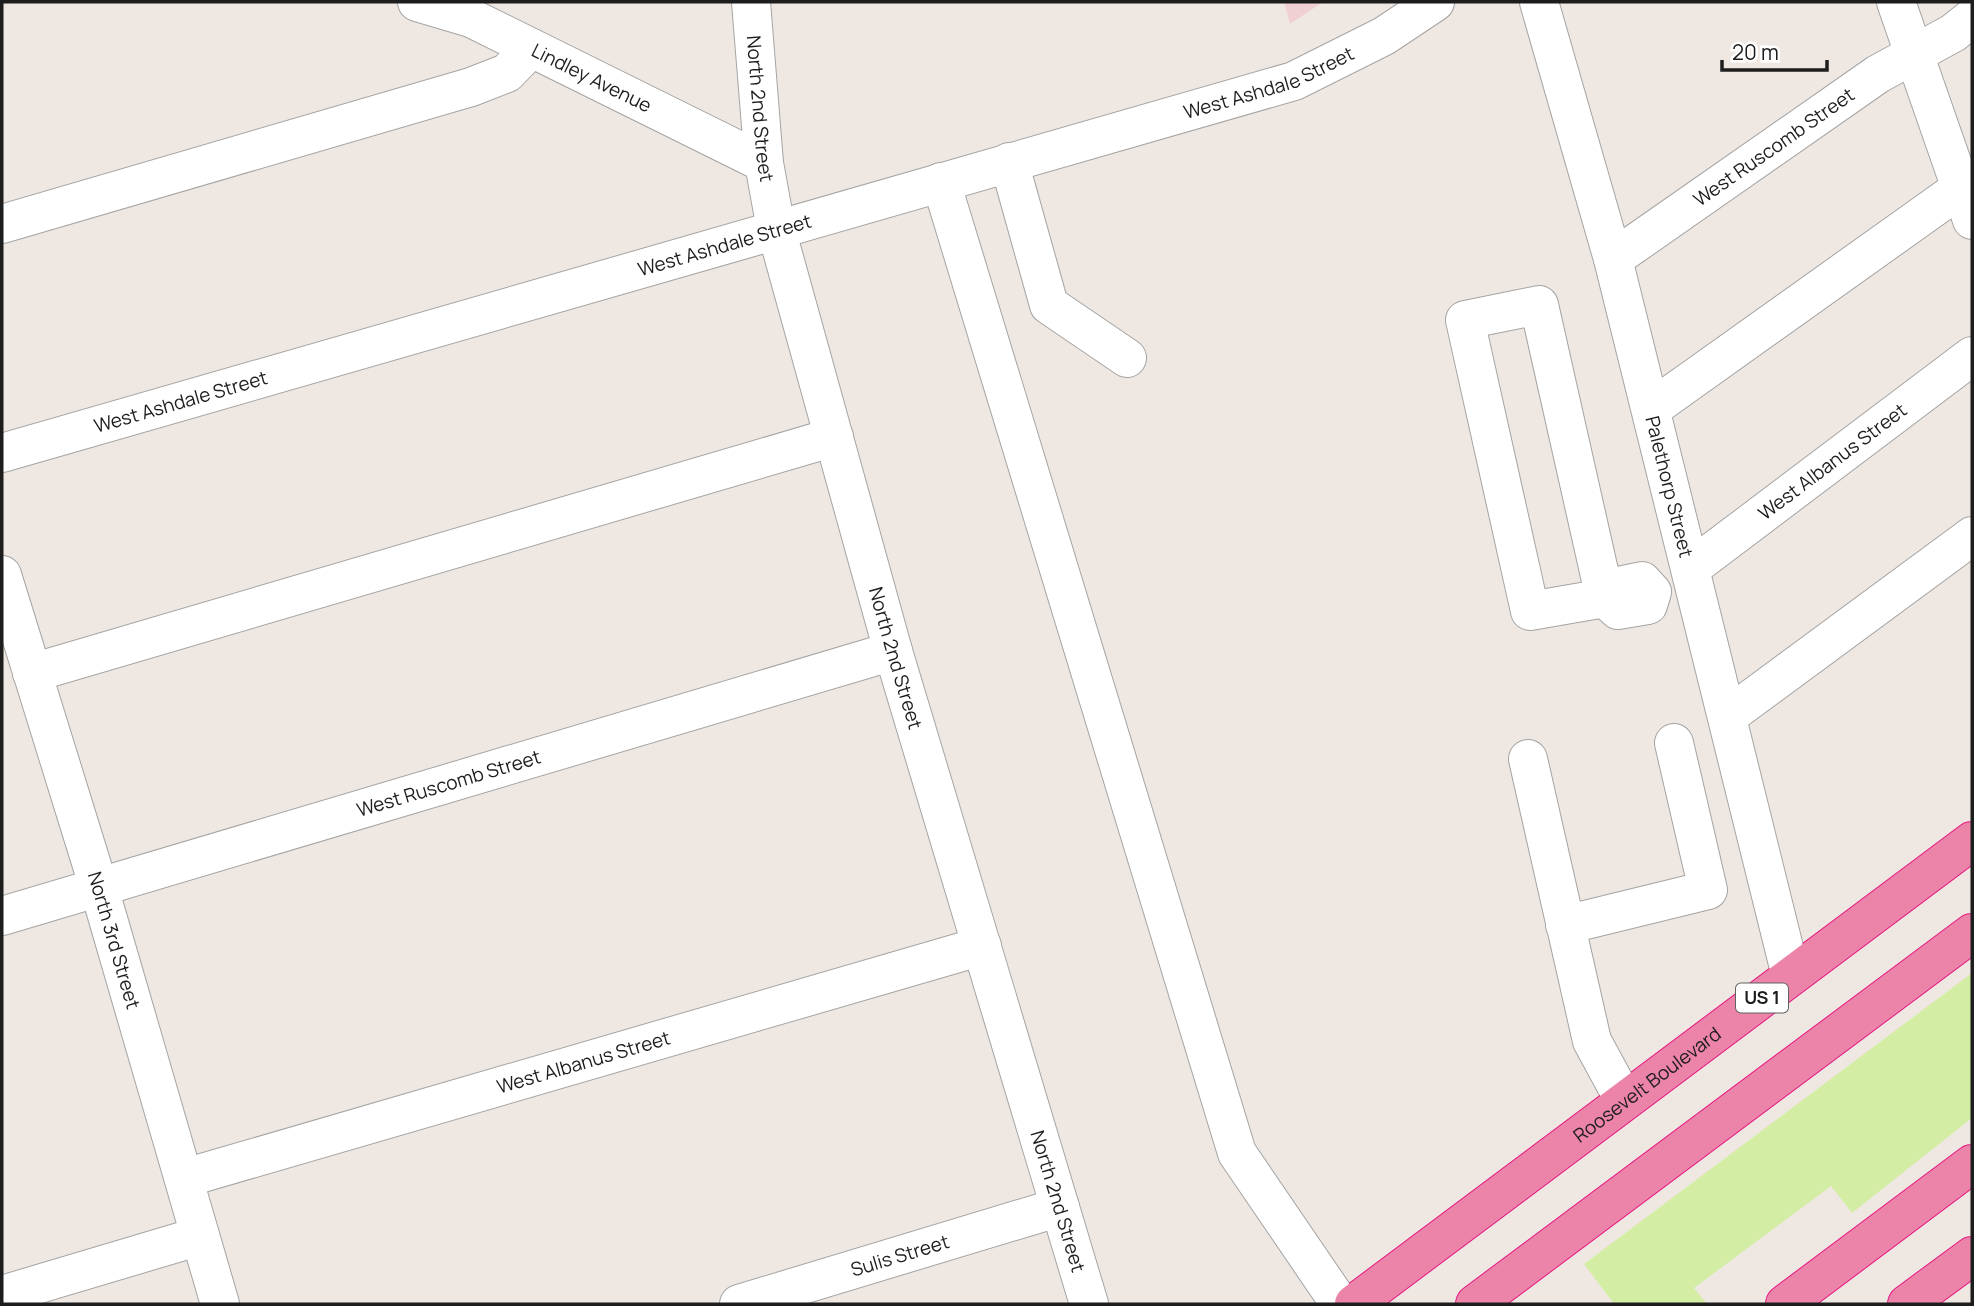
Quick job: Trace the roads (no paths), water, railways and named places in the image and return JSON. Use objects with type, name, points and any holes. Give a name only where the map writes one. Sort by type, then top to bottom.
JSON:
[{"type":"highway","name":"Roosevelt Boulevard","points":[[1354,1304],[1972,841]]},
{"type":"highway","points":[[1482,1299],[1972,933]]},
{"type":"highway","points":[[1785,1304],[1972,1164]]},
{"type":"highway","points":[[1908,1304],[1972,1256]]},
{"type":"street","name":"Lindley Avenue","points":[[417,2],[471,18],[764,163]]},
{"type":"street","name":"North 2nd Street","points":[[751,2],[764,163],[776,229],[894,651],[1088,1304]]},
{"type":"street","name":"West Ashdale Street","points":[[2,453],[1294,80],[1384,36],[1435,2]]},
{"type":"street","name":"Palethorp Street","points":[[1539,2],[1613,259],[1791,976]]},
{"type":"street","points":[[1651,409],[1966,204],[1896,2]]},
{"type":"street","name":"West Ruscomb Street","points":[[1613,259],[1867,82],[1953,33],[1972,18]]},
{"type":"street","points":[[2,224],[471,87],[506,73],[531,48]]},
{"type":"street","points":[[1009,162],[1049,305],[1127,358]]},
{"type":"street","points":[[941,182],[1237,1153],[1265,1198],[1340,1304]]},
{"type":"street","points":[[1605,598],[1539,305],[1465,320],[1530,611],[1605,598],[1613,587],[1642,581],[1651,592],[1693,577]]},
{"type":"street","name":"West Albanus Street","points":[[1693,577],[1972,356]]},
{"type":"street","points":[[32,673],[834,437]]},
{"type":"street","points":[[1727,716],[1972,536]]},
{"type":"street","name":"North 3rd Street","points":[[2,575],[99,888],[220,1304]]},
{"type":"street","name":"West Ruscomb Street","points":[[2,916],[894,651]]},
{"type":"street","points":[[1565,925],[1707,890],[1674,743]]},
{"type":"street","points":[[1528,759],[1592,1041],[1624,1100]]},
{"type":"street","name":"West Albanus Street","points":[[185,1178],[982,946]]},
{"type":"street","name":"Sulis Street","points":[[739,1304],[1060,1208]]},
{"type":"street","points":[[2,1295],[200,1236]]}]
